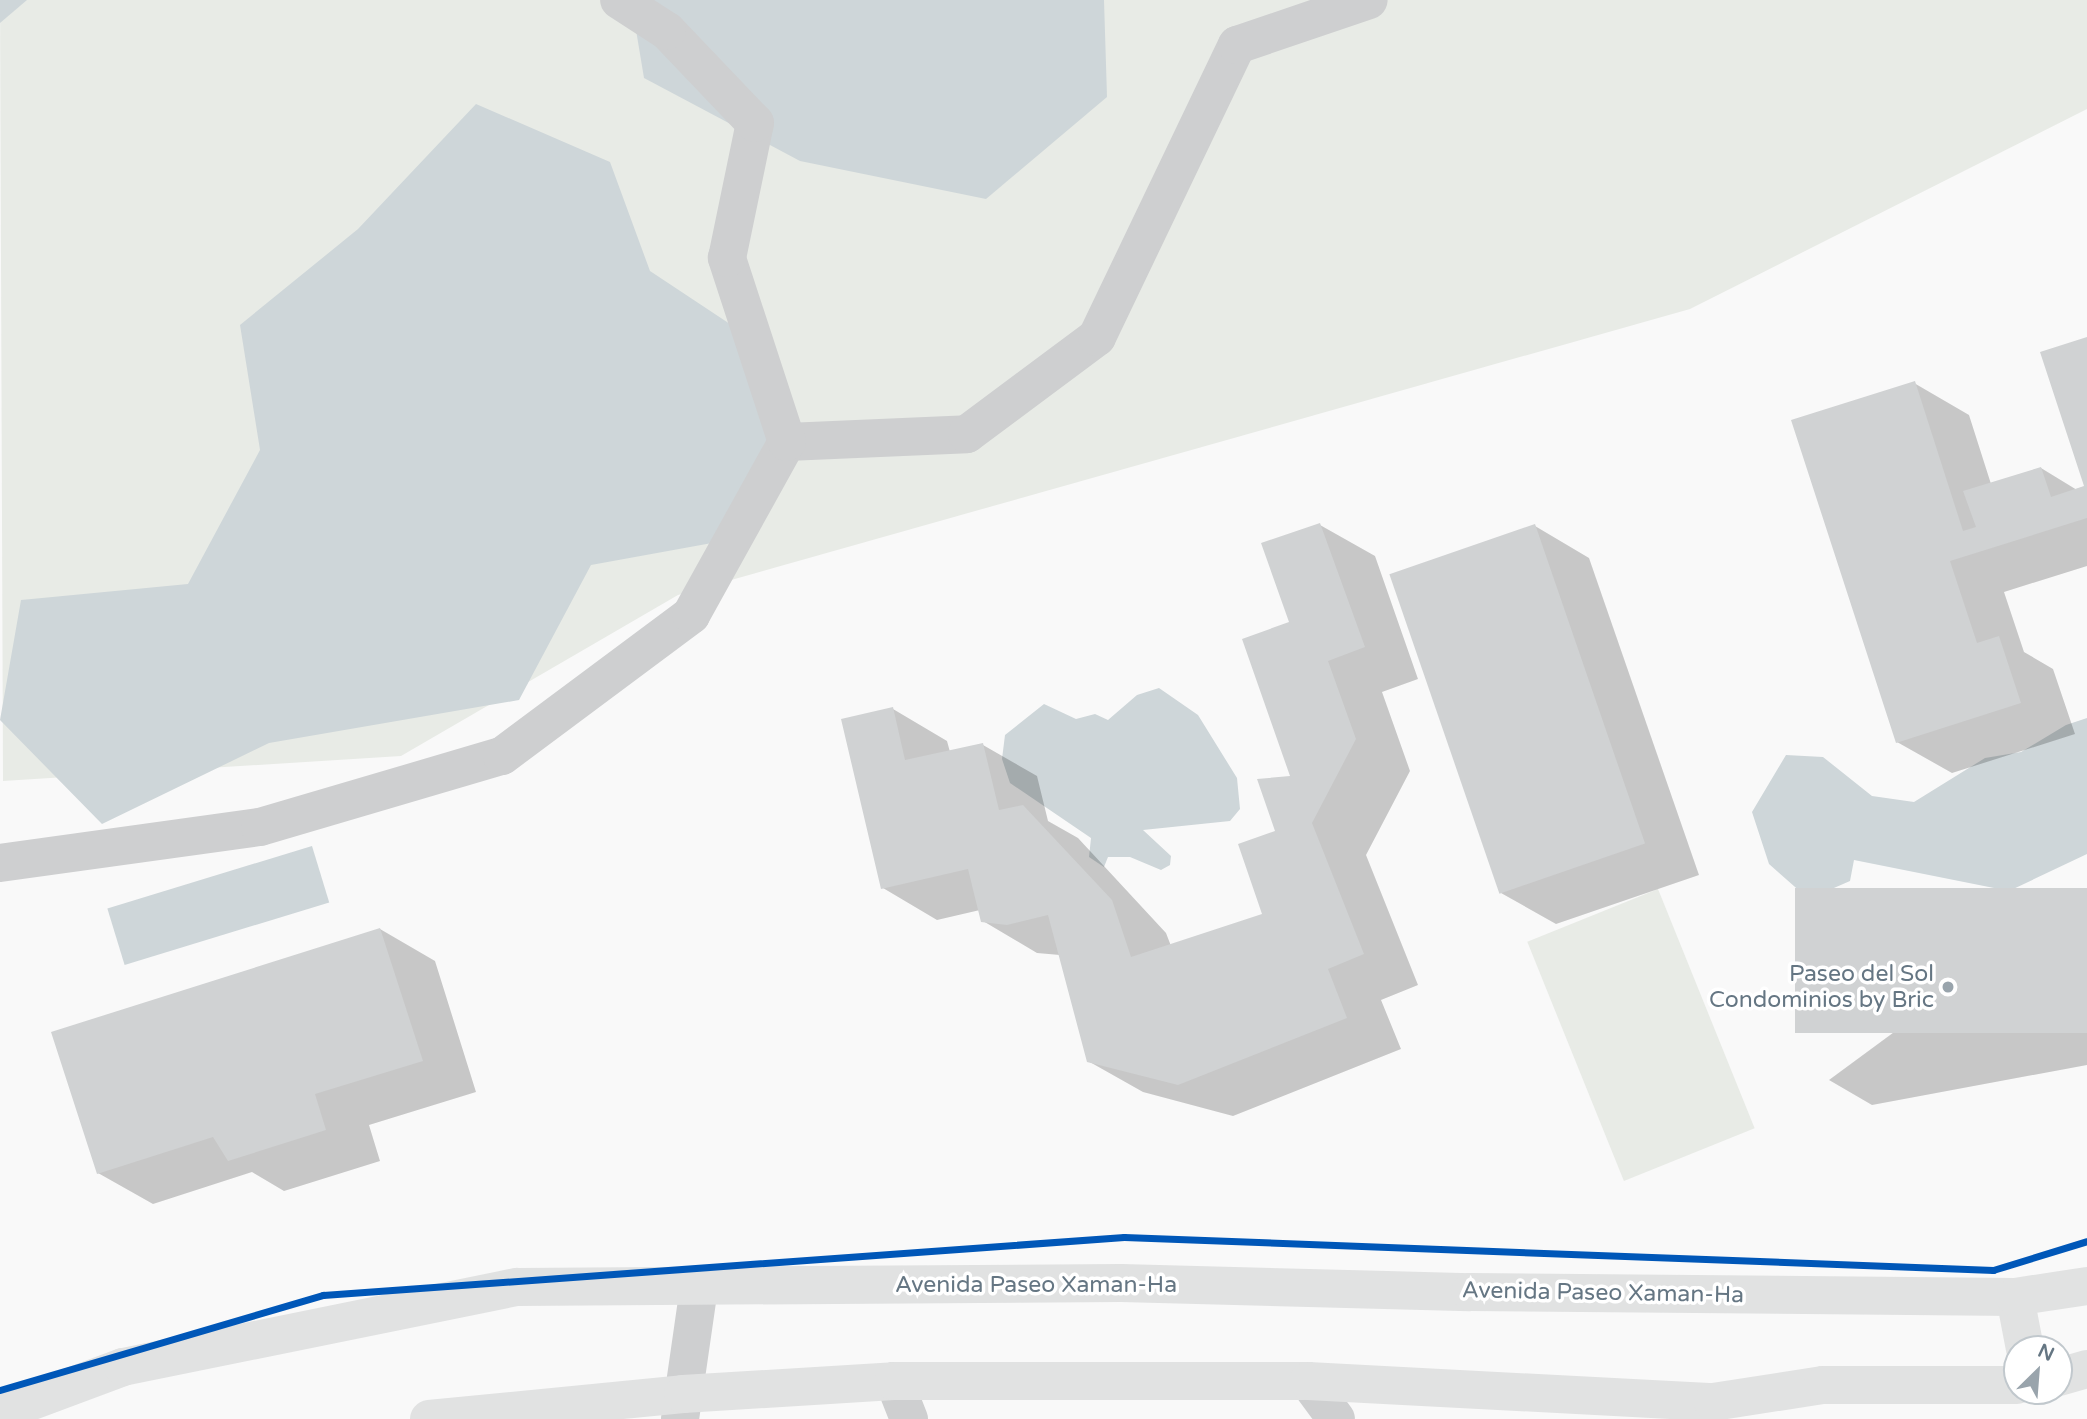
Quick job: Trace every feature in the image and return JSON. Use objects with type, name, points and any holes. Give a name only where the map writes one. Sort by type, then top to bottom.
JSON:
[{"type":"main road","name":"Avenida Paseo Xaman-Ha","points":[[0,1413],[123,1367],[517,1287],[1121,1283],[1470,1292],[2015,1297],[2087,1286]]},
{"type":"main road","points":[[2015,1297],[2022,1335]]},
{"type":"main road","points":[[429,1419],[681,1406],[894,1381],[1308,1381],[1654,1409],[1714,1411],[1823,1385],[2003,1385]]},
{"type":"lane","points":[[0,863],[260,827],[502,756],[691,615],[788,442],[727,258],[755,123],[667,31],[619,0]]},
{"type":"lane","points":[[788,442],[967,434],[1097,337],[1237,45],[1369,0]]},
{"type":"lane","points":[[681,1406],[699,1287]]},
{"type":"lane","points":[[894,1381],[909,1419]]},
{"type":"lane","points":[[1308,1381],[1336,1419]]},
{"type":"shaded area","points":[[0,0],[2087,0],[2087,109],[1690,309],[678,595],[401,756],[3,781]]},
{"type":"shaded area","points":[[0,0],[27,0],[0,23]]},
{"type":"shaded area","points":[[631,0],[1104,0],[1107,97],[986,199],[800,161],[644,78]]},
{"type":"shaded area","points":[[476,104],[610,162],[650,271],[736,328],[778,450],[723,541],[591,565],[519,700],[269,743],[102,824],[0,720],[21,600],[188,584],[260,450],[240,325],[358,229]]},
{"type":"shaded area","points":[[1159,688],[1198,715],[1237,778],[1240,809],[1230,821],[1143,830],[1171,856],[1170,865],[1161,870],[1130,857],[1108,857],[1104,867],[1089,857],[1091,838],[1010,783],[1002,759],[1005,735],[1044,704],[1076,719],[1095,714],[1108,720],[1137,695]]},
{"type":"shaded area","points":[[2087,718],[2087,854],[2009,891],[1854,860],[1850,881],[1827,891],[1803,894],[1769,864],[1752,812],[1786,755],[1823,757],[1872,796],[1914,802],[1985,758],[2021,752],[2066,725]]},
{"type":"shaded area","points":[[312,846],[329,902],[125,965],[107,909]]},
{"type":"shaded area","points":[[1658,889],[1755,1128],[1624,1181],[1527,942]]},
{"type":"building","points":[[2087,337],[2087,518],[1950,561],[1977,643],[1999,636],[2021,703],[1896,743],[1791,420],[1915,381],[1963,531],[1976,527],[1963,491],[2041,467],[2051,497],[2084,486],[2040,352]]},
{"type":"building","points":[[1320,523],[1365,647],[1328,661],[1356,739],[1312,823],[1364,954],[1328,969],[1347,1018],[1178,1085],[1087,1062],[1048,915],[1007,925],[981,922],[968,869],[881,889],[841,719],[893,707],[905,760],[983,743],[999,810],[1023,805],[1112,900],[1131,957],[1262,914],[1238,844],[1275,831],[1257,779],[1290,776],[1242,639],[1289,622],[1261,543]]},
{"type":"building","points":[[1535,524],[1645,844],[1499,894],[1389,574]]},
{"type":"building","name":"Paseo del Sol Condominios by Bric","points":[[1795,888],[2087,888],[2087,1033],[1795,1033]]},
{"type":"building","points":[[380,928],[423,1061],[315,1094],[326,1130],[228,1161],[213,1137],[97,1174],[51,1032]]},
{"type":"cycle path","points":[[0,1390],[323,1295],[1124,1237],[1993,1270],[2087,1241]]},
{"type":"place","name":"Paseo del Sol Condominios by Bric","points":[[1948,987]]}]
